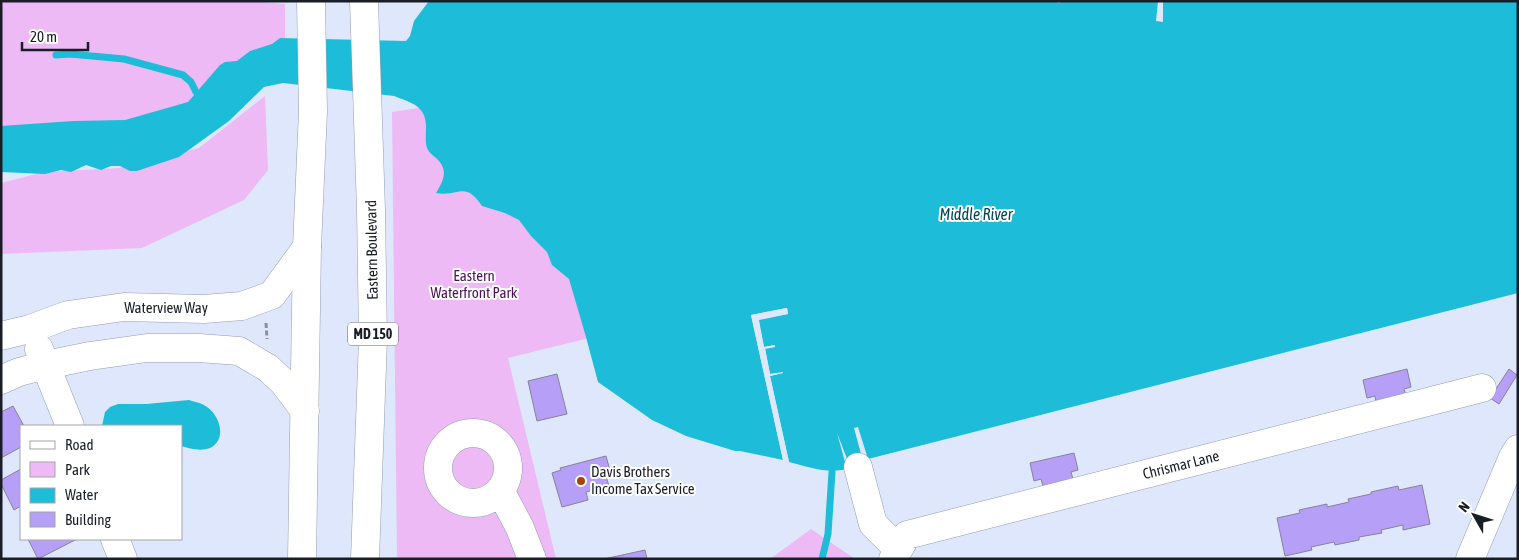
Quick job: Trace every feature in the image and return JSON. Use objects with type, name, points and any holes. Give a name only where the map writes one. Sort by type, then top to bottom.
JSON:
[{"type":"street","name":"Eastern Boulevard","points":[[364,6],[373,339],[365,559]]},
{"type":"street","points":[[302,559],[308,247],[313,111],[311,7]]},
{"type":"street","name":"Waterview Way","points":[[1,336],[68,315],[124,308],[204,309],[242,306],[272,295],[308,247]]},
{"type":"street","points":[[30,328],[70,425]]},
{"type":"street","points":[[1,380],[19,372],[46,365],[90,356],[147,348],[199,348],[239,351],[268,368],[284,382],[305,411]]},
{"type":"street","name":"Chrismar Lane","points":[[895,554],[907,535],[1482,388]]},
{"type":"street","points":[[1470,559],[1518,449]]},
{"type":"street","points":[[858,467],[873,524],[895,554]]},
{"type":"street","points":[[500,490],[520,528],[532,559]]},
{"type":"street","points":[[115,540],[123,559]]},
{"type":"path","points":[[266,320],[267,344]]},
{"type":"green space","points":[[1,1],[252,1],[285,4],[285,47],[223,85],[180,106],[158,114],[1,140]]},
{"type":"green space","points":[[265,96],[268,170],[244,200],[142,248],[1,254],[1,183],[44,172],[119,168],[199,148]]},
{"type":"green space","name":"Eastern Waterfront Park","points":[[419,108],[448,143],[523,221],[555,251],[591,320],[593,337],[508,358],[556,559],[397,559],[392,112]]},
{"type":"green space","points":[[811,529],[855,559],[770,559]]},
{"type":"water","name":"Middle River","points":[[429,1],[1056,1],[1059,3],[1060,1],[1158,1],[1156,21],[1163,22],[1163,1],[1518,1],[1518,293],[868,459],[858,427],[854,428],[864,465],[851,469],[837,433],[847,469],[832,471],[789,462],[770,376],[783,373],[770,374],[765,348],[775,347],[775,345],[764,347],[758,319],[788,314],[787,308],[751,315],[783,460],[735,451],[686,436],[652,420],[598,382],[569,279],[552,265],[547,252],[531,236],[519,220],[505,213],[482,206],[476,198],[466,192],[436,193],[443,180],[444,172],[441,163],[427,148],[424,115],[417,106],[394,96],[283,83],[264,87],[229,121],[179,157],[137,171],[130,171],[120,166],[111,166],[101,170],[86,165],[71,172],[61,170],[45,174],[1,172],[1,126],[73,121],[125,120],[188,102],[220,65],[225,62],[237,61],[250,51],[272,44],[280,38],[406,41],[410,36],[414,21]]},
{"type":"water","points":[[189,400],[207,407],[215,415],[220,426],[217,443],[208,449],[201,450],[182,446],[182,425],[102,425],[105,412],[110,407],[118,404],[146,404]]},
{"type":"pier","points":[[787,308],[788,314],[759,320],[764,347],[775,345],[775,347],[765,349],[770,374],[783,372],[770,376],[789,462],[786,461],[756,319],[785,311],[754,317],[785,461],[783,460],[751,315]]},
{"type":"building","points":[[1407,369],[1411,387],[1404,389],[1406,395],[1376,402],[1375,396],[1367,398],[1363,380]]},
{"type":"building","points":[[1509,369],[1517,375],[1499,404],[1490,398]]},
{"type":"building","points":[[557,374],[567,414],[537,421],[528,381]]},
{"type":"building","points":[[13,406],[23,425],[20,425],[20,448],[1,458],[1,412]]},
{"type":"building","points":[[1074,453],[1078,470],[1071,472],[1073,479],[1043,486],[1041,479],[1034,481],[1030,463]]},
{"type":"building","name":"Davis Brothers Income Tax Service","points":[[606,456],[611,474],[606,476],[609,486],[586,492],[588,500],[562,507],[552,473],[561,470],[560,468]]},
{"type":"building","points":[[20,470],[20,507],[14,510],[1,484],[1,480]]},
{"type":"building","points":[[1422,485],[1430,524],[1403,530],[1403,525],[1381,530],[1382,533],[1359,537],[1359,540],[1335,545],[1334,542],[1311,547],[1312,550],[1285,556],[1277,518],[1300,513],[1299,510],[1327,504],[1327,507],[1349,502],[1348,499],[1371,494],[1371,492],[1398,486],[1399,490]]},
{"type":"building","points":[[28,540],[75,540],[38,559]]},
{"type":"building","points":[[645,550],[647,559],[604,559]]},
{"type":"waterway","points":[[56,55],[70,54],[124,59],[183,75],[191,82],[196,92]]},
{"type":"waterway","points":[[822,559],[828,534],[832,472]]},
{"type":"place","name":"Davis Brothers Income Tax Service","points":[[581,481]]}]
